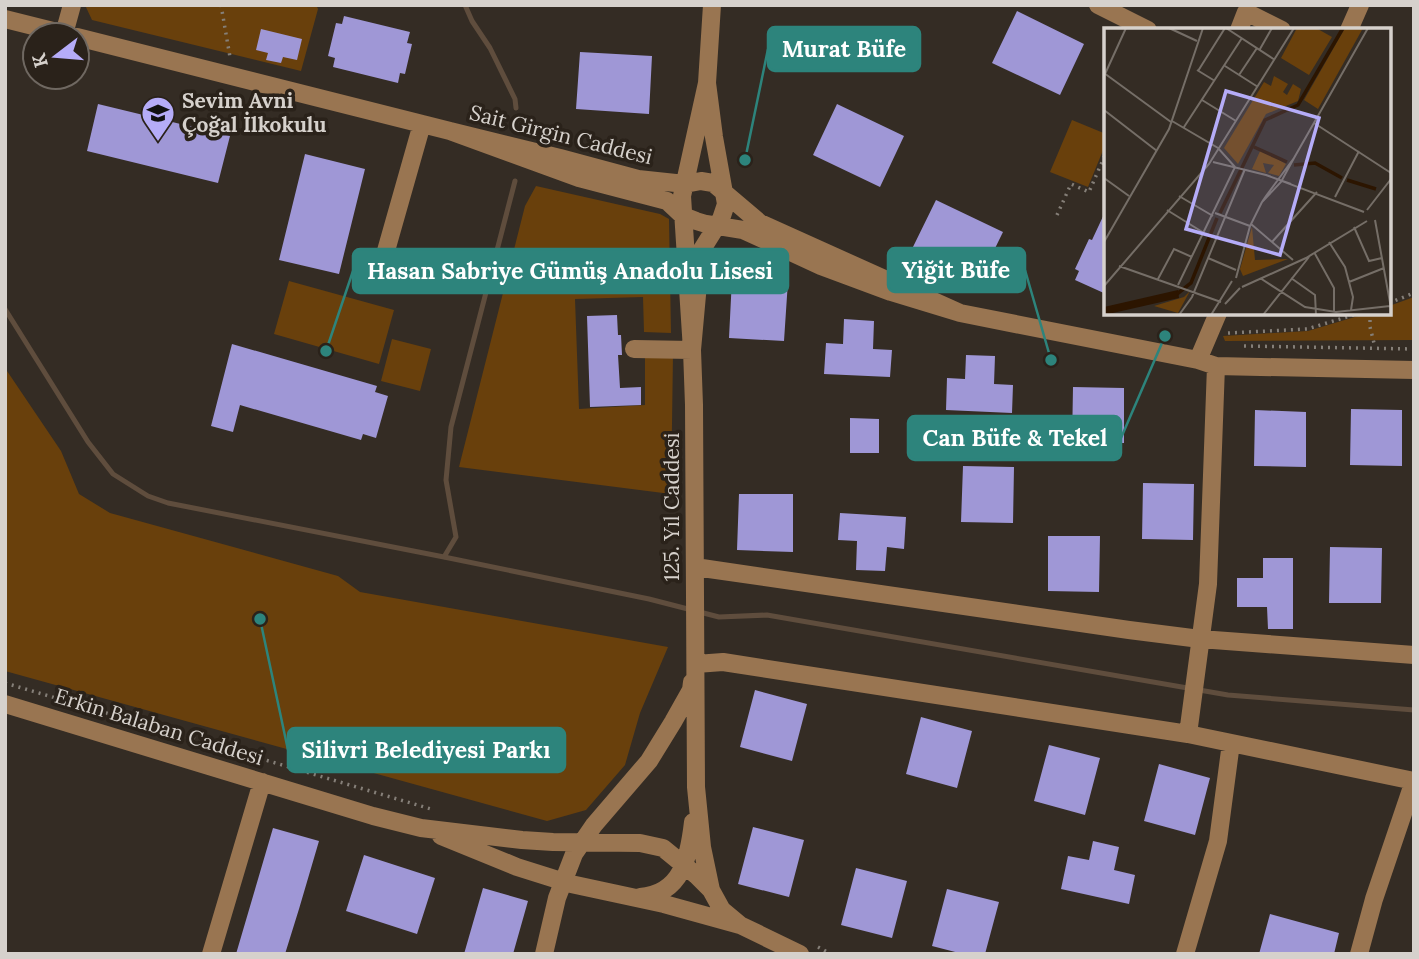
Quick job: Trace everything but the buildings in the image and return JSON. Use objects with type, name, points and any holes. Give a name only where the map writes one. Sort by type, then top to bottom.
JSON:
[{"type":"street","name":"125. Yıl Caddesi","points":[[696,786],[694,405],[682,196],[707,83],[712,5]]},
{"type":"street","points":[[1098,5],[1145,28]]},
{"type":"street","points":[[1350,28],[1360,5]]},
{"type":"street","points":[[1240,28],[1246,12],[1278,28]]},
{"type":"street","points":[[91,40],[450,131]]},
{"type":"street","name":"125. Yıl Caddesi","points":[[692,350],[701,251],[726,204],[707,83]]},
{"type":"street","points":[[379,279],[422,124]]},
{"type":"street","name":"Sait Girgin Caddesi","points":[[450,131],[638,179],[685,184],[701,181],[713,183],[760,223],[961,313]]},
{"type":"street","name":"Sait Girgin Caddesi","points":[[450,131],[579,178],[667,201],[683,215],[696,221],[743,230],[821,267],[961,313],[1198,360],[1216,366],[1414,370]]},
{"type":"street","points":[[1198,360],[1217,315]]},
{"type":"street","points":[[634,349],[692,350]]},
{"type":"street","points":[[1188,734],[1208,583],[1216,366]]},
{"type":"street","points":[[695,567],[1200,639],[1414,655]]},
{"type":"street","points":[[544,954],[557,898],[574,854],[594,825],[649,761],[691,690],[696,664],[723,662],[1188,734],[1414,781],[1374,899],[1359,954]]},
{"type":"street","name":"Erkin Balaban Caddesi","points":[[5,704],[373,816],[421,828],[553,842],[640,843],[663,848],[711,890],[722,910],[740,925]]},
{"type":"street","points":[[1185,954],[1218,841],[1231,743]]},
{"type":"street","points":[[211,954],[262,782]]},
{"type":"street","points":[[637,897],[651,896],[663,891],[685,866],[696,786]]},
{"type":"street","points":[[696,786],[702,847],[711,890]]},
{"type":"street","points":[[522,839],[578,831],[594,825]]},
{"type":"street","name":"Erkin Balaban Caddesi","points":[[421,828],[562,882],[637,897],[740,925],[800,954]]},
{"type":"street","points":[[549,936],[568,898],[577,890],[594,888]]},
{"type":"path","points":[[221,5],[233,76]]},
{"type":"path","points":[[1057,215],[1071,184],[1089,192],[1104,158]]},
{"type":"path","points":[[1391,302],[1414,293]]},
{"type":"path","points":[[1219,333],[1307,329],[1353,315]]},
{"type":"path","points":[[1370,315],[1376,350]]},
{"type":"path","points":[[1232,346],[1414,349]]},
{"type":"path","points":[[5,682],[442,812]]},
{"type":"path","points":[[819,948],[831,954]]},
{"type":"shaded area","points":[[85,5],[316,5],[318,9],[301,71],[92,20]]},
{"type":"shaded area","points":[[1072,120],[1104,133],[1104,148],[1088,187],[1050,172]]},
{"type":"shaded area","points":[[536,186],[660,214],[669,219],[671,333],[644,332],[643,297],[575,299],[579,409],[645,405],[645,355],[673,354],[671,494],[459,467],[525,206]]},
{"type":"shaded area","points":[[289,281],[394,310],[379,364],[274,334]]},
{"type":"shaded area","points":[[1414,297],[1414,340],[1225,341],[1223,336],[1308,331],[1361,315],[1391,315],[1391,305]]},
{"type":"shaded area","points":[[392,339],[431,349],[420,391],[381,381]]},
{"type":"shaded area","points":[[5,368],[61,451],[79,494],[110,513],[338,576],[360,592],[668,647],[640,713],[625,765],[586,810],[547,821],[5,671]]},
{"type":"waterway","points":[[465,5],[490,48],[515,99],[516,108]]},
{"type":"waterway","points":[[444,557],[456,537],[446,480],[451,427],[515,181]]},
{"type":"waterway","points":[[5,309],[88,442],[113,474],[148,496],[168,503],[649,599],[719,617],[767,615],[1228,695],[1414,710]]},
{"type":"place","name":"Sevim Avni Çoğal İlkokulu","points":[[158,143]]},
{"type":"place","name":"Murat Büfe","points":[[745,160]]},
{"type":"place","name":"Can Büfe & Tekel","points":[[1165,336]]},
{"type":"place","name":"Hasan Sabriye Gümüş Anadolu Lisesi","points":[[326,351]]},
{"type":"place","name":"Yiğit Büfe","points":[[1051,360]]},
{"type":"place","name":"Silivri Belediyesi Parkı","points":[[260,619]]}]
